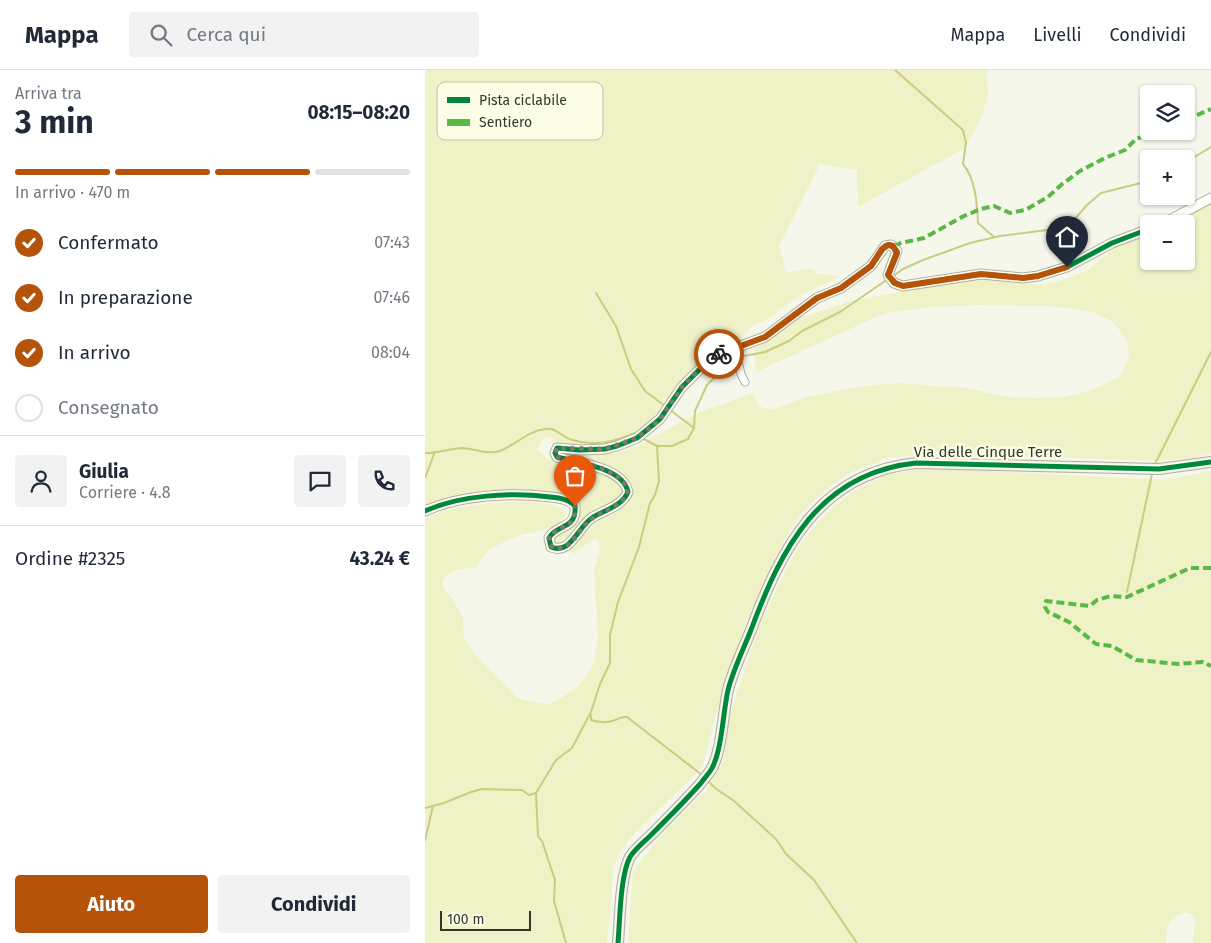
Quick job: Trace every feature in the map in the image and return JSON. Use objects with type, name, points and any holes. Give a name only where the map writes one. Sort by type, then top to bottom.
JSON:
[{"type":"main road","name":"Via delle Cinque Terre","points":[[618,943],[625,876],[631,856],[673,814],[712,769],[717,753],[729,689],[763,597],[780,561],[802,526],[817,508],[846,486],[866,475],[882,469],[907,464],[945,463],[1159,469],[1211,462]]},
{"type":"street","points":[[1179,215],[1211,198]]},
{"type":"street","points":[[425,511],[446,503],[498,495],[535,495],[570,501],[575,506],[573,518],[565,527],[551,534],[549,538],[551,546],[562,548],[592,518],[621,501],[628,492],[625,484],[608,471],[557,457],[555,450],[559,448],[580,450],[605,449],[637,438],[660,419],[682,387],[704,364],[712,358],[736,352],[765,337],[817,298],[841,288],[871,266],[885,246],[891,245],[897,253],[888,275],[899,286],[981,274],[1023,278],[1038,276],[1067,267],[1112,243],[1140,232]]},
{"type":"street","points":[[736,352],[745,382]]},
{"type":"green space","points":[[425,70],[986,70],[988,93],[982,117],[965,148],[858,207],[857,170],[820,164],[779,246],[786,273],[810,268],[817,274],[829,274],[839,277],[798,297],[768,319],[752,326],[740,340],[708,352],[676,386],[659,412],[637,433],[615,443],[603,445],[557,444],[553,439],[544,437],[537,449],[546,457],[610,478],[618,484],[622,491],[621,495],[614,501],[591,513],[566,540],[554,544],[553,537],[573,526],[578,504],[573,499],[564,495],[527,489],[504,489],[443,500],[425,506]]},
{"type":"green space","points":[[1211,204],[1211,454],[1192,458],[1157,461],[931,453],[888,458],[851,472],[825,490],[800,515],[783,542],[746,623],[724,686],[703,764],[698,772],[631,837],[619,854],[614,867],[607,943],[425,943],[425,519],[447,510],[509,502],[545,503],[558,507],[566,513],[564,519],[559,524],[545,530],[512,538],[485,554],[476,567],[454,571],[443,579],[443,587],[453,599],[463,618],[464,637],[476,656],[518,698],[549,704],[577,687],[586,676],[593,664],[598,639],[594,569],[600,550],[598,540],[593,539],[574,554],[569,550],[597,522],[628,504],[633,488],[621,473],[615,469],[573,456],[573,454],[617,453],[638,446],[695,414],[753,393],[757,403],[763,408],[773,409],[810,396],[871,385],[902,383],[963,387],[1012,397],[1064,397],[1090,391],[1119,377],[1129,358],[1127,340],[1113,322],[1093,312],[1050,306],[978,305],[931,307],[885,313],[756,372],[754,348],[773,338],[800,318],[848,302],[982,279],[1037,285],[1059,281],[1087,271],[1116,246],[1140,238],[1140,270],[1195,270],[1195,215],[1191,215]]},
{"type":"green space","points":[[952,469],[1163,480],[1211,471],[1211,943],[1193,943],[1195,918],[1191,914],[1183,912],[1169,924],[1166,943],[628,943],[633,871],[664,832],[708,788],[724,760],[727,723],[759,627],[799,546],[833,507],[851,493],[883,476],[913,470]]},
{"type":"waterway","points":[[895,70],[963,130],[966,143],[963,164],[971,177],[978,223],[994,237]]},
{"type":"waterway","points":[[1195,157],[1211,147]]},
{"type":"waterway","points":[[892,277],[903,269],[923,260],[970,243],[1000,236],[1047,230],[1073,221],[1101,193],[1140,183]]},
{"type":"waterway","points":[[739,358],[765,352],[789,341],[802,331],[840,312],[888,279]]},
{"type":"waterway","points":[[596,293],[616,326],[631,369],[645,391],[665,406]]},
{"type":"waterway","points":[[1154,466],[1211,352]]},
{"type":"waterway","points":[[642,438],[657,446],[672,446],[688,439],[694,428],[695,411],[707,385],[725,367],[735,361]]},
{"type":"waterway","points":[[670,410],[694,428]]},
{"type":"waterway","points":[[425,453],[463,448],[495,452],[506,448],[533,432],[545,429],[552,429],[568,439],[589,443],[604,443],[636,434]]},
{"type":"waterway","points":[[566,943],[554,901],[555,880],[542,841],[538,836],[536,793],[556,760],[572,748],[591,712],[600,684],[610,663],[610,635],[618,602],[639,547],[650,503],[655,495],[659,481],[657,446]]},
{"type":"waterway","points":[[425,478],[434,454]]},
{"type":"waterway","points":[[1127,592],[1152,474]]},
{"type":"waterway","points":[[591,715],[591,720],[601,722],[609,722],[627,717],[702,775]]},
{"type":"waterway","points":[[707,780],[734,801],[776,839],[786,854],[814,880],[857,943]]},
{"type":"waterway","points":[[425,808],[482,789],[522,790],[529,795],[536,793]]},
{"type":"waterway","points":[[425,840],[433,806]]},
{"type":"marked path","points":[[1195,116],[1211,109]]},
{"type":"marked path","points":[[894,246],[924,238],[981,209],[994,206],[1010,213],[1025,210],[1048,197],[1080,171],[1125,150],[1140,138]]},
{"type":"marked path","points":[[1211,568],[1190,568],[1127,597],[1111,596],[1097,600],[1090,606],[1046,601],[1045,607],[1048,612],[1069,622],[1096,644],[1112,646],[1136,660],[1178,664],[1203,662],[1211,666]]},
{"type":"cycle path","points":[[425,511],[454,501],[486,496],[519,495],[564,499],[575,506],[575,514],[569,523],[556,530],[549,538],[551,547],[564,547],[570,543],[589,520],[622,501],[628,492],[618,477],[609,472],[598,467],[557,457],[555,453],[557,448],[580,450],[605,449],[637,438],[660,419],[682,387],[708,361],[730,350],[765,337],[817,298],[841,288],[871,266],[885,246],[891,245],[897,251],[888,275],[894,283],[903,286],[981,274],[1023,278],[1038,276],[1067,267],[1112,243],[1140,232]]},
{"type":"cycle path","points":[[618,943],[622,886],[630,857],[695,790],[712,768],[718,751],[730,682],[763,600],[791,544],[808,520],[829,499],[854,482],[882,470],[916,463],[1159,469],[1211,462]]},
{"type":"way so far","points":[[575,506],[575,514],[571,523],[549,536],[550,544],[553,548],[566,546],[592,518],[624,499],[628,492],[625,484],[613,474],[603,469],[557,457],[555,450],[557,448],[580,450],[605,449],[630,442],[637,438],[660,419],[682,387],[699,369],[719,354]]},
{"type":"route","points":[[719,354],[765,337],[817,298],[841,288],[871,266],[882,249],[888,245],[893,246],[897,251],[888,275],[899,286],[981,274],[1023,278],[1051,273],[1067,267]]}]
